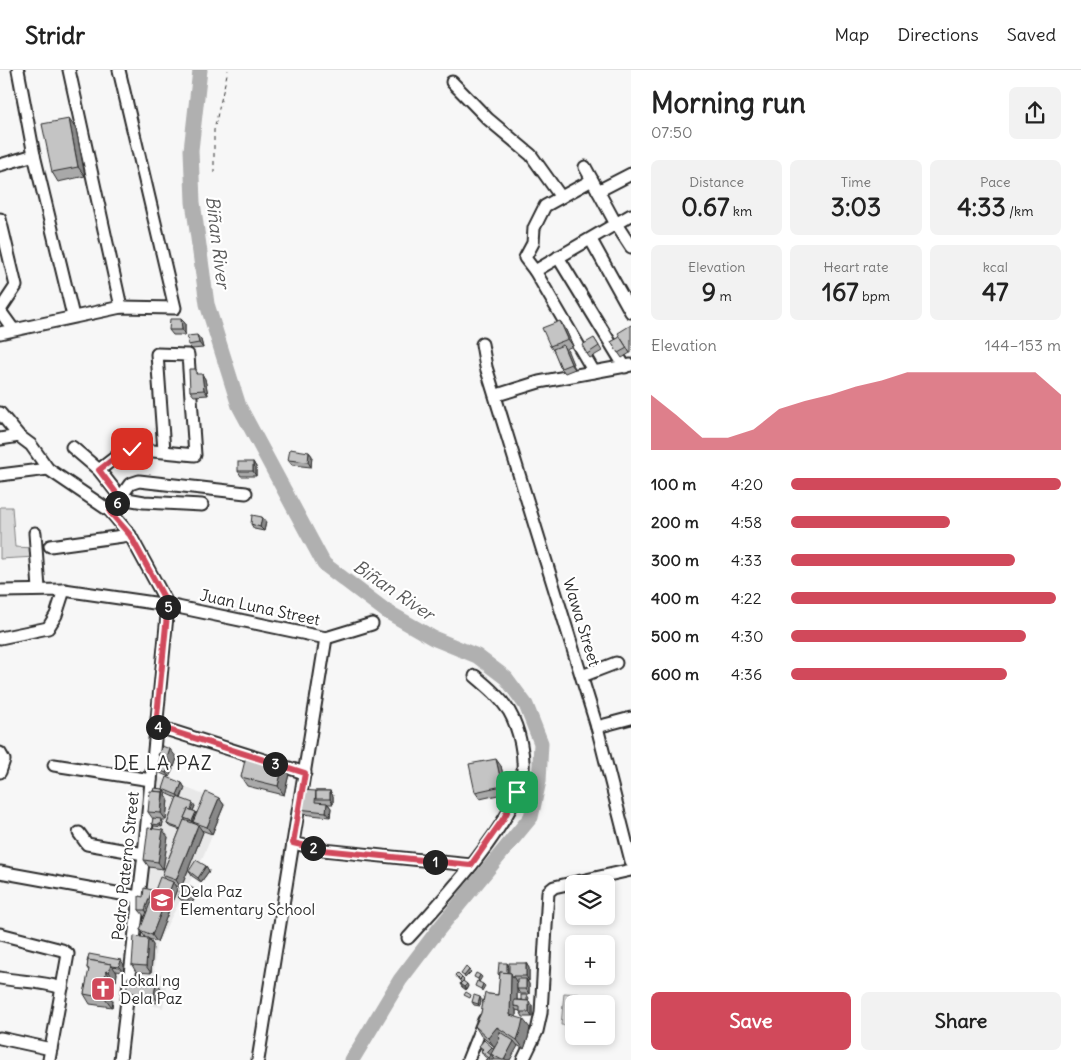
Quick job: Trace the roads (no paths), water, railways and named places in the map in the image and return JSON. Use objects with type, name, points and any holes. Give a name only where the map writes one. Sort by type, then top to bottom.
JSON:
[{"type":"street","points":[[18,70],[34,156],[73,316]]},
{"type":"street","points":[[69,70],[122,307]]},
{"type":"street","points":[[0,333],[122,307],[175,308],[119,70]]},
{"type":"street","points":[[452,82],[488,119],[539,164],[561,197]]},
{"type":"street","points":[[0,165],[34,156]]},
{"type":"street","points":[[585,167],[616,224],[631,247]]},
{"type":"street","points":[[594,372],[535,271],[525,258],[533,242],[534,228],[545,206],[561,197],[631,174]]},
{"type":"street","points":[[535,271],[631,216]]},
{"type":"street","points":[[0,219],[16,286],[0,310],[13,329]]},
{"type":"street","points":[[591,240],[631,312]]},
{"type":"street","points":[[497,395],[539,382],[628,366],[558,258]]},
{"type":"street","name":"Wawa Street","points":[[482,344],[486,367],[497,395],[598,727],[631,861]]},
{"type":"street","points":[[99,470],[121,453],[132,449],[196,455],[188,355],[158,354],[164,451]]},
{"type":"street","points":[[0,414],[19,436],[31,446],[48,468],[110,512],[130,535],[168,605]]},
{"type":"street","points":[[0,439],[19,436]]},
{"type":"street","points":[[72,448],[99,470],[120,498],[144,502],[202,505]]},
{"type":"street","points":[[0,474],[48,468]]},
{"type":"street","points":[[110,512],[130,484],[139,481],[246,493]]},
{"type":"street","points":[[35,533],[39,589]]},
{"type":"street","points":[[50,546],[130,535]]},
{"type":"street","points":[[0,638],[48,628],[56,616],[64,590]]},
{"type":"street","name":"Juan Luna Street","points":[[0,591],[64,590],[168,605],[326,638],[258,1060]]},
{"type":"street","name":"Pedro Paterno Street","points":[[120,1060],[144,854],[168,605]]},
{"type":"street","points":[[326,638],[372,624]]},
{"type":"street","points":[[582,676],[616,663]]},
{"type":"street","points":[[408,938],[471,865],[514,799],[522,778],[523,758],[510,713],[498,696],[475,676]]},
{"type":"street","points":[[598,727],[631,718]]},
{"type":"street","points":[[156,726],[305,773]]},
{"type":"street","points":[[0,753],[4,760],[0,772]]},
{"type":"street","points":[[54,765],[151,780]]},
{"type":"street","points":[[79,833],[87,844],[144,854]]},
{"type":"street","points":[[293,843],[323,850],[471,865]]},
{"type":"street","points":[[528,1057],[541,1013],[548,892],[554,887],[631,870]]},
{"type":"street","points":[[0,872],[138,897]]},
{"type":"street","points":[[0,934],[62,950],[68,954],[50,1054],[0,1038]]},
{"type":"street","points":[[0,978],[35,984],[45,983],[62,988]]},
{"type":"street","points":[[468,1060],[490,1006]]},
{"type":"waterway","name":"Biñan River","points":[[200,70],[191,150],[193,202],[207,304],[239,406],[324,564],[386,611],[433,638],[477,656],[506,678],[526,705],[541,743],[539,781],[531,817],[438,930],[400,980],[352,1060]]},
{"type":"place","name":"Dela Paz Elementary School","points":[[162,900]]},
{"type":"place","name":"Lokal ng Dela Paz","points":[[103,989]]},
{"type":"district","name":"DE LA PAZ","points":[[163,763]]}]
